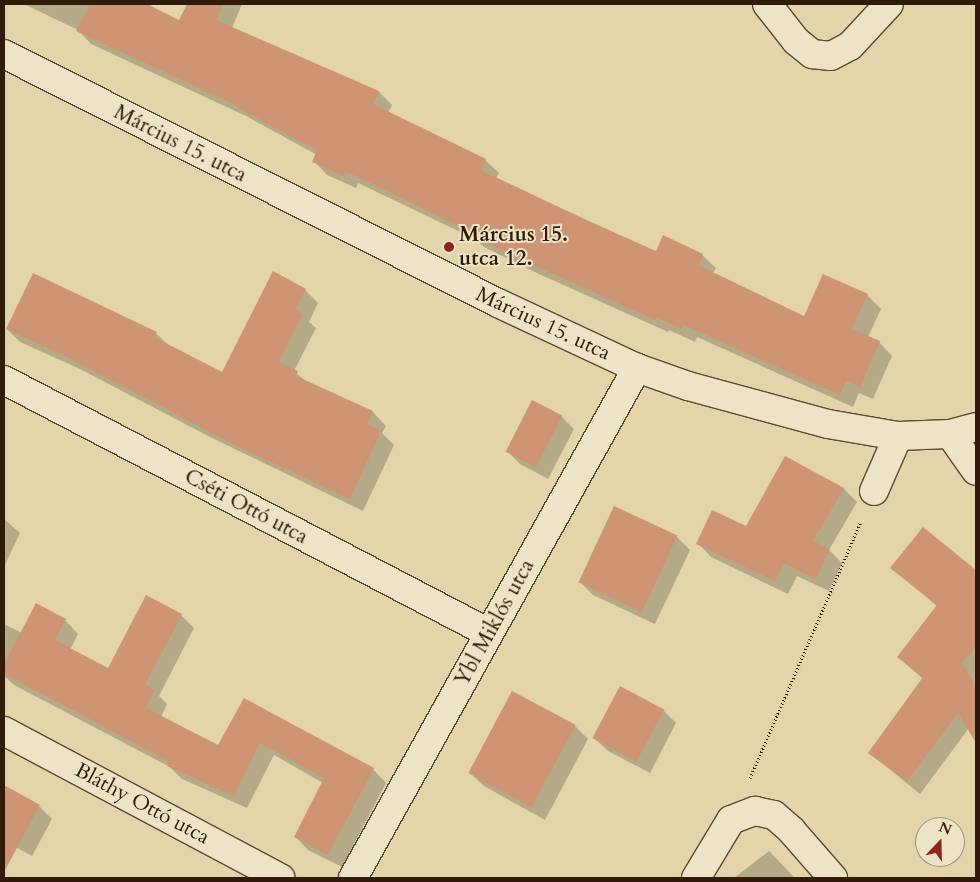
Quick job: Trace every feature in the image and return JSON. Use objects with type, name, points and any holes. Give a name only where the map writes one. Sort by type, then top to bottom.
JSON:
[{"type":"street","points":[[767,4],[796,41],[812,54],[831,56],[850,46],[889,4]]},
{"type":"street","name":"Március 15. utca","points":[[4,54],[498,303],[637,368],[688,386],[828,424],[898,436],[950,434],[976,427]]},
{"type":"street","name":"Ybl Miklós utca","points":[[353,878],[637,368]]},
{"type":"street","name":"Cséti Ottó utca","points":[[4,380],[489,633]]},
{"type":"street","points":[[950,434],[976,471]]},
{"type":"street","points":[[874,491],[898,436]]},
{"type":"street","name":"Bláthy Ottó utca","points":[[4,731],[280,878]]},
{"type":"street","points":[[696,878],[731,820],[754,811],[774,815],[792,830],[833,878]]},
{"type":"path","points":[[731,820],[874,491]]},
{"type":"building","points":[[90,4],[147,4],[179,20],[187,4],[223,4],[216,20],[379,91],[373,104],[486,159],[481,170],[577,216],[656,251],[663,235],[703,254],[698,265],[804,316],[823,274],[868,294],[852,329],[880,341],[860,387],[846,381],[840,395],[684,325],[682,329],[656,317],[655,320],[525,261],[469,234],[470,231],[345,171],[343,176],[312,162],[317,150],[237,108],[238,106],[76,31]]},
{"type":"building","points":[[273,271],[306,289],[295,310],[303,314],[279,362],[298,371],[296,376],[373,411],[367,424],[381,431],[350,499],[239,447],[65,356],[6,329],[33,273],[157,332],[154,337],[222,372]]},
{"type":"building","points":[[532,400],[562,415],[536,467],[506,452]]},
{"type":"building","points":[[785,456],[844,488],[813,541],[830,549],[816,579],[784,563],[775,581],[696,544],[712,510],[746,526]]},
{"type":"building","points":[[614,506],[677,536],[642,612],[579,582]]},
{"type":"building","points":[[923,527],[976,570],[976,649],[961,662],[976,686],[976,743],[958,713],[907,782],[868,753],[923,677],[897,657],[937,605],[890,568]]},
{"type":"building","points":[[146,595],[182,614],[145,685],[155,690],[146,708],[218,745],[244,698],[374,768],[328,855],[294,837],[324,778],[260,743],[234,796],[167,766],[169,761],[4,674],[4,664],[36,603],[66,619],[55,640],[108,668]]},
{"type":"building","points":[[620,686],[664,709],[636,762],[592,738]]},
{"type":"building","points":[[512,691],[576,725],[532,807],[468,773]]},
{"type":"building","points":[[4,785],[40,805],[4,872]]},
{"type":"place","name":"Március 15. utca 12.","points":[[449,247]]}]
